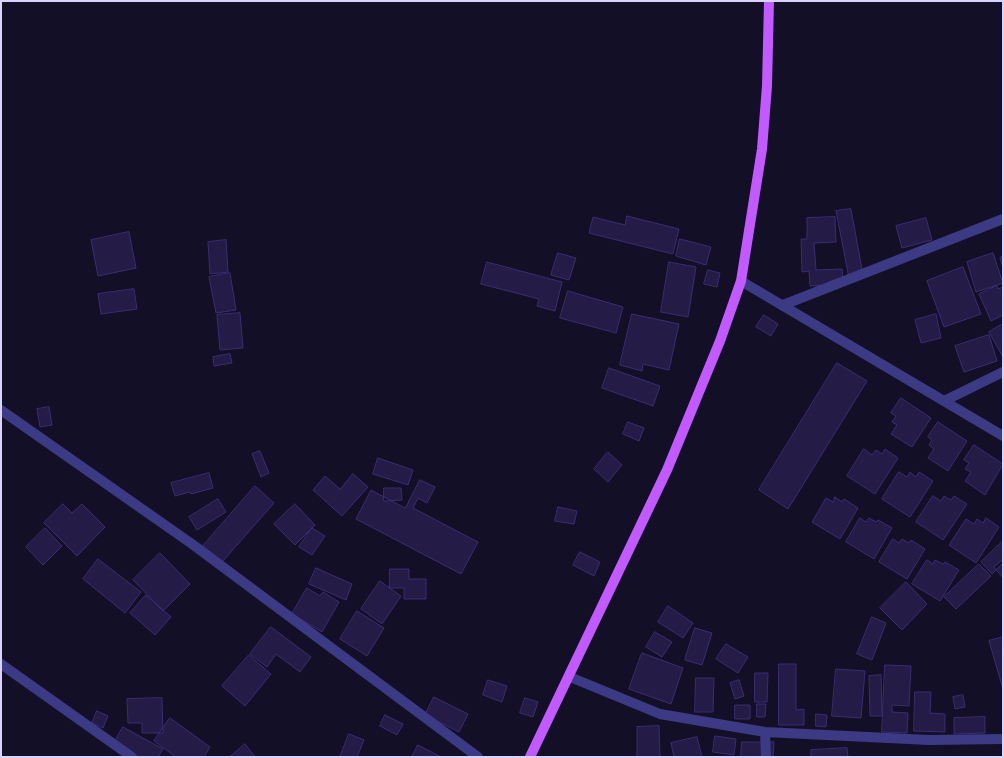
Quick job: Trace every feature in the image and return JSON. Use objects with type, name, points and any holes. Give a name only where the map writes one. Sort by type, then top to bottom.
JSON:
[{"type":"main road","points":[[530,757],[570,677],[667,470],[720,341],[741,281],[762,149],[767,86],[769,1]]},
{"type":"street","points":[[783,305],[1003,219]]},
{"type":"street","points":[[741,281],[1003,436]]},
{"type":"street","points":[[944,400],[1003,372]]},
{"type":"street","points":[[1,410],[192,544],[478,757]]},
{"type":"street","points":[[1,664],[132,757]]},
{"type":"street","points":[[570,677],[660,714],[765,732],[929,740],[1003,739]]},
{"type":"street","points":[[765,732],[766,757]]},
{"type":"building","points":[[851,209],[863,275],[849,278],[836,211]]},
{"type":"building","points":[[627,216],[679,229],[673,254],[589,233],[593,217],[625,225]]},
{"type":"building","points":[[835,217],[836,242],[814,243],[816,270],[842,269],[843,284],[810,286],[809,271],[802,272],[801,239],[807,239],[807,218]]},
{"type":"building","points":[[926,218],[932,240],[902,248],[896,226]]},
{"type":"building","points":[[129,232],[136,268],[98,276],[91,240]]},
{"type":"building","points":[[680,239],[711,247],[706,265],[676,256]]},
{"type":"building","points":[[226,240],[228,272],[210,274],[208,242]]},
{"type":"building","points":[[558,253],[576,258],[569,280],[551,275]]},
{"type":"building","points":[[993,253],[1003,283],[976,292],[967,262]]},
{"type":"building","points":[[1003,256],[1003,268],[1000,258]]},
{"type":"building","points":[[487,262],[562,282],[555,311],[537,306],[539,299],[481,284]]},
{"type":"building","points":[[669,262],[696,267],[688,317],[661,312]]},
{"type":"building","points":[[963,267],[981,314],[944,327],[927,281]]},
{"type":"building","points":[[708,270],[720,273],[717,287],[704,284]]},
{"type":"building","points":[[230,273],[236,310],[216,313],[209,277]]},
{"type":"building","points":[[997,286],[998,289],[1003,287],[1003,315],[991,321],[979,294]]},
{"type":"building","points":[[134,289],[137,309],[101,314],[98,294]]},
{"type":"building","points":[[568,291],[623,307],[616,333],[560,318]]},
{"type":"building","points":[[240,313],[243,348],[220,350],[217,315]]},
{"type":"building","points":[[632,314],[679,324],[669,370],[643,364],[642,371],[620,365]]},
{"type":"building","points":[[936,314],[941,338],[921,343],[915,320]]},
{"type":"building","points":[[764,315],[778,324],[771,336],[756,327]]},
{"type":"building","points":[[1003,324],[1003,357],[989,332]]},
{"type":"building","points":[[989,335],[997,361],[964,372],[955,346]]},
{"type":"building","points":[[230,354],[232,363],[214,366],[213,357]]},
{"type":"building","points":[[837,363],[867,381],[788,509],[759,490]]},
{"type":"building","points":[[609,368],[660,386],[653,406],[602,388]]},
{"type":"building","points":[[901,398],[931,418],[912,447],[891,434],[897,425],[892,422],[896,416],[891,413]]},
{"type":"building","points":[[49,407],[52,425],[40,427],[37,409]]},
{"type":"building","points":[[628,422],[644,428],[639,441],[623,434]]},
{"type":"building","points":[[938,422],[967,441],[948,471],[928,458],[934,449],[929,445],[932,440],[928,437]]},
{"type":"building","points":[[974,445],[1003,464],[985,495],[965,481],[971,472],[965,469],[969,463],[964,460]]},
{"type":"building","points":[[864,449],[872,455],[876,450],[882,454],[885,449],[898,458],[875,494],[847,476]]},
{"type":"building","points":[[260,451],[269,473],[261,477],[252,454]]},
{"type":"building","points":[[608,452],[622,465],[608,482],[594,469]]},
{"type":"building","points":[[378,458],[413,470],[408,485],[373,474]]},
{"type":"building","points":[[899,472],[907,477],[910,472],[916,477],[919,472],[933,481],[910,517],[882,499]]},
{"type":"building","points":[[209,473],[213,488],[191,494],[190,492],[175,496],[171,483]]},
{"type":"building","points":[[353,474],[368,487],[342,516],[313,490],[325,476],[340,489]]},
{"type":"building","points":[[420,480],[435,487],[427,503],[418,498],[413,508],[478,542],[461,574],[356,519],[371,490],[405,508]]},
{"type":"building","points":[[255,486],[274,503],[222,562],[203,546]]},
{"type":"building","points":[[384,488],[401,488],[402,500],[384,501]]},
{"type":"building","points":[[933,496],[941,501],[944,496],[951,500],[954,496],[967,504],[943,540],[916,522]]},
{"type":"building","points":[[835,497],[842,502],[844,499],[858,508],[840,539],[812,522],[826,498],[833,502]]},
{"type":"building","points":[[218,499],[226,512],[197,530],[189,517]]},
{"type":"building","points":[[63,504],[72,513],[82,504],[105,527],[77,556],[44,523]]},
{"type":"building","points":[[295,504],[315,525],[295,545],[274,524]]},
{"type":"building","points":[[558,507],[577,511],[574,524],[555,521]]},
{"type":"building","points":[[860,518],[866,522],[869,518],[876,522],[878,520],[892,528],[874,559],[846,542]]},
{"type":"building","points":[[986,518],[999,527],[976,563],[949,545],[966,519],[974,524],[977,519],[983,523]]},
{"type":"building","points":[[45,528],[62,546],[43,565],[26,547]]},
{"type":"building","points":[[312,528],[325,536],[312,555],[299,547]]},
{"type":"building","points":[[893,539],[899,543],[902,539],[909,543],[911,540],[925,549],[907,579],[879,562]]},
{"type":"building","points":[[1003,541],[1003,563],[992,574],[981,562]]},
{"type":"building","points":[[580,552],[600,562],[594,576],[573,565]]},
{"type":"building","points":[[160,553],[190,584],[163,611],[133,580]]},
{"type":"building","points":[[98,559],[141,592],[125,613],[83,579]]},
{"type":"building","points":[[927,560],[933,564],[935,560],[943,564],[945,562],[959,570],[940,601],[912,584]]},
{"type":"building","points":[[1003,560],[1003,578],[994,567]]},
{"type":"building","points":[[979,564],[991,576],[956,609],[944,597]]},
{"type":"building","points":[[316,568],[352,584],[346,600],[309,584]]},
{"type":"building","points":[[390,569],[409,569],[409,579],[426,579],[426,599],[404,599],[404,588],[390,588]]},
{"type":"building","points":[[380,581],[401,596],[382,624],[361,609]]},
{"type":"building","points":[[906,582],[927,604],[902,630],[880,608]]},
{"type":"building","points":[[307,588],[320,596],[323,592],[339,602],[322,632],[292,614]]},
{"type":"building","points":[[146,595],[171,617],[155,635],[130,613]]},
{"type":"building","points":[[668,606],[693,623],[683,638],[658,622]]},
{"type":"building","points":[[357,611],[384,628],[367,656],[340,639]]},
{"type":"building","points":[[872,617],[886,623],[872,660],[857,654]]},
{"type":"building","points":[[271,627],[311,657],[300,672],[276,654],[267,667],[250,654]]},
{"type":"building","points":[[695,628],[712,633],[702,665],[685,660]]},
{"type":"building","points":[[655,632],[672,642],[662,657],[646,647]]},
{"type":"building","points":[[1003,637],[1003,689],[989,641]]},
{"type":"building","points":[[726,644],[748,657],[738,673],[716,659]]},
{"type":"building","points":[[642,653],[683,668],[671,704],[629,689]]},
{"type":"building","points":[[249,655],[271,674],[245,706],[222,686]]},
{"type":"building","points":[[779,664],[796,664],[796,710],[804,709],[804,725],[779,725]]},
{"type":"building","points":[[885,665],[911,666],[909,706],[892,705],[892,712],[908,713],[907,733],[882,732]]},
{"type":"building","points":[[836,669],[865,671],[861,718],[832,716]]},
{"type":"building","points":[[755,673],[768,673],[767,702],[755,702]]},
{"type":"building","points":[[881,675],[882,716],[870,716],[869,676]]},
{"type":"building","points":[[696,678],[714,678],[713,712],[695,712]]},
{"type":"building","points":[[488,680],[507,686],[502,702],[483,695]]},
{"type":"building","points":[[739,680],[744,696],[735,699],[730,683]]},
{"type":"building","points":[[915,692],[931,692],[930,713],[945,714],[945,732],[914,731]]},
{"type":"building","points":[[963,695],[965,707],[955,709],[953,697]]},
{"type":"building","points":[[434,697],[468,714],[459,732],[425,715]]},
{"type":"building","points":[[162,698],[163,733],[142,733],[142,723],[128,723],[127,699]]},
{"type":"building","points":[[525,698],[538,702],[533,717],[520,713]]},
{"type":"building","points":[[757,704],[766,704],[765,717],[757,717]]},
{"type":"building","points":[[735,705],[750,705],[750,719],[735,719]]},
{"type":"building","points":[[97,711],[108,716],[103,728],[92,723]]},
{"type":"building","points":[[816,714],[827,715],[826,727],[816,726]]},
{"type":"building","points":[[385,715],[403,724],[397,735],[380,726]]},
{"type":"building","points":[[985,717],[985,733],[954,734],[954,718]]},
{"type":"building","points":[[170,718],[210,747],[204,757],[176,757],[154,741]]},
{"type":"building","points":[[659,726],[660,757],[637,757],[637,727]]},
{"type":"building","points":[[123,727],[163,749],[158,757],[135,757],[113,745]]},
{"type":"building","points":[[349,734],[364,740],[357,757],[340,757]]},
{"type":"building","points":[[715,736],[736,739],[734,755],[713,752]]},
{"type":"building","points":[[697,737],[702,757],[674,757],[671,743]]},
{"type":"building","points":[[742,742],[774,742],[773,757],[741,757]]},
{"type":"building","points":[[245,744],[255,757],[230,757]]},
{"type":"building","points":[[418,745],[441,757],[412,757]]},
{"type":"building","points":[[847,748],[848,757],[811,757],[811,750]]}]
